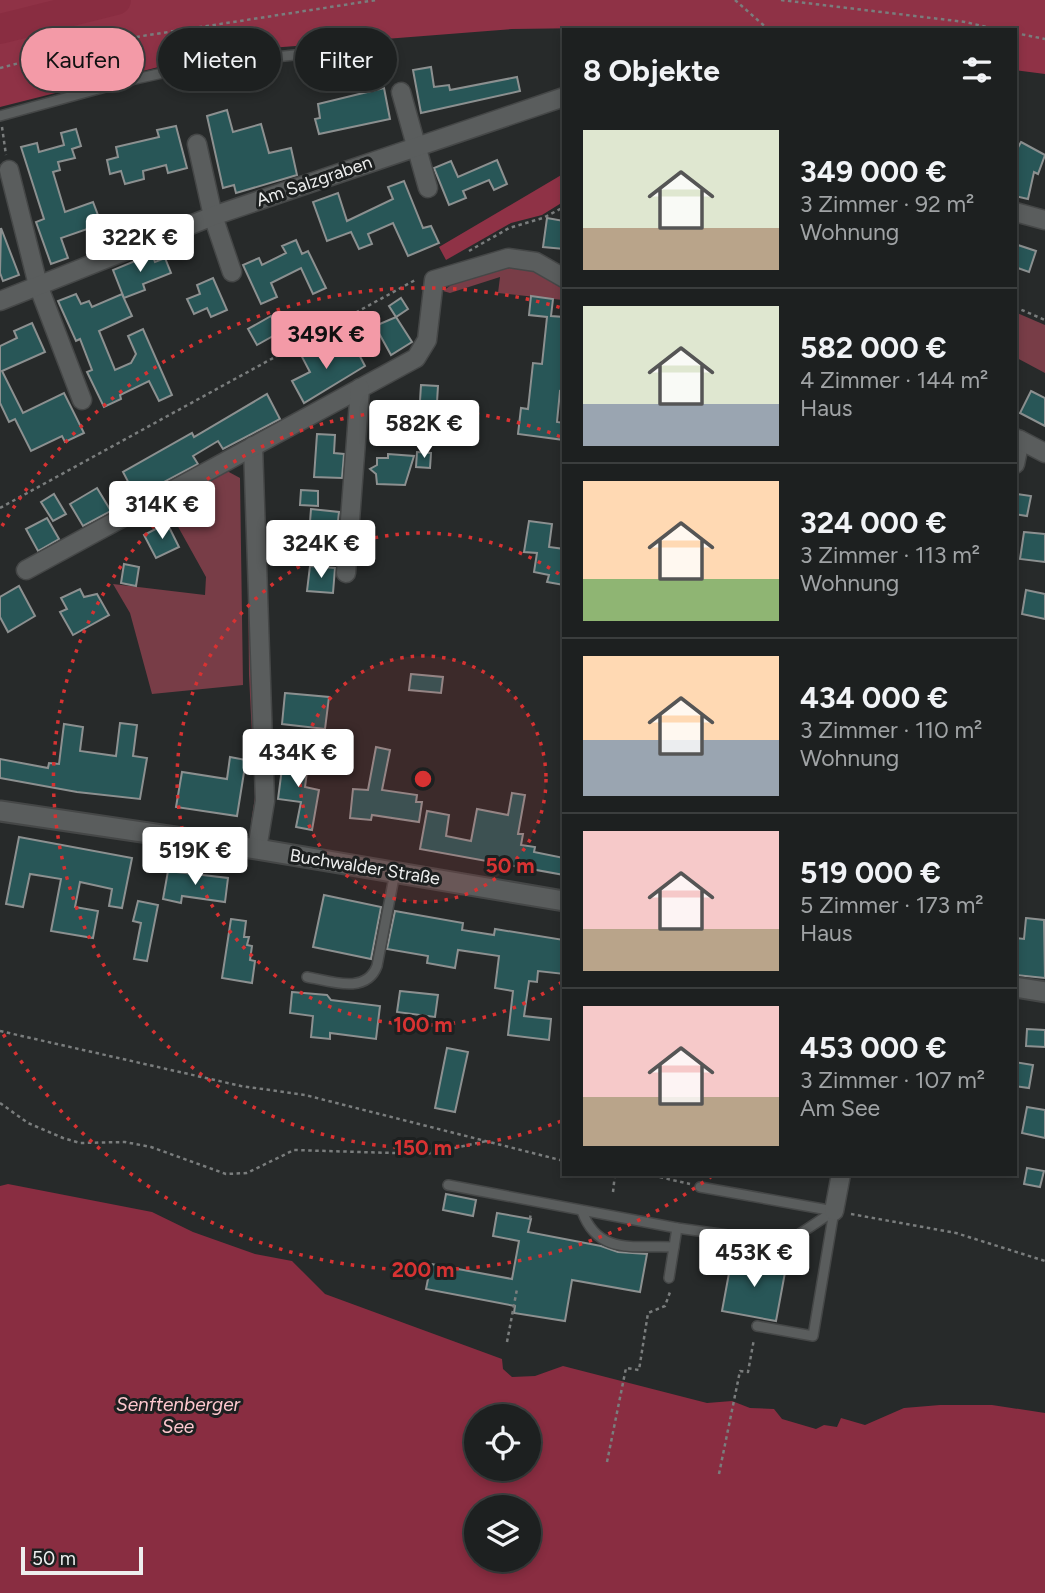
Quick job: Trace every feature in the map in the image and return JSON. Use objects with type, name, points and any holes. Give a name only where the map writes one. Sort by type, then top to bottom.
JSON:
[{"type":"street","points":[[401,92],[428,188]]},
{"type":"street","name":"Am Salzgraben","points":[[0,301],[213,216],[562,98]]},
{"type":"street","points":[[197,144],[213,216],[232,271]]},
{"type":"street","points":[[9,170],[38,285],[82,400]]},
{"type":"street","points":[[1017,213],[1045,220]]},
{"type":"street","points":[[26,570],[416,358],[427,340],[434,280],[508,258],[536,262],[562,277]]},
{"type":"street","points":[[345,573],[360,388]]},
{"type":"street","points":[[1017,439],[1045,453]]},
{"type":"street","points":[[253,446],[265,801],[257,849]]},
{"type":"street","name":"Buchwalder Straße","points":[[0,811],[257,849],[562,901]]},
{"type":"street","points":[[1017,988],[1045,992]]},
{"type":"street","points":[[834,1211],[841,1176]]},
{"type":"lane","points":[[0,116],[131,80],[199,65],[295,55]]},
{"type":"lane","points":[[307,977],[354,984],[370,977],[377,966],[395,872]]},
{"type":"lane","points":[[447,1185],[677,1228],[786,1243],[834,1211]]},
{"type":"lane","points":[[700,1186],[834,1211]]},
{"type":"lane","points":[[582,1211],[587,1228],[601,1239],[627,1246],[674,1247]]},
{"type":"lane","points":[[757,1326],[813,1336],[834,1211]]},
{"type":"lane","points":[[669,1278],[677,1228]]},
{"type":"path","points":[[0,68],[97,43],[376,0]]},
{"type":"path","points":[[735,0],[767,28]]},
{"type":"path","points":[[781,0],[965,22],[991,28]]},
{"type":"path","points":[[1017,33],[1045,39]]},
{"type":"path","points":[[0,116],[9,170]]},
{"type":"path","points":[[464,253],[509,228],[542,218],[562,207]]},
{"type":"path","points":[[0,508],[419,278]]},
{"type":"path","points":[[1017,308],[1045,320]]},
{"type":"path","points":[[0,1031],[241,1087],[305,1095],[562,1160]]},
{"type":"path","points":[[0,1103],[28,1123],[62,1138],[80,1143],[125,1142],[151,1147],[226,1174],[237,1175],[294,1150],[425,1154],[490,1140]]},
{"type":"path","points":[[613,1192],[615,1176]]},
{"type":"path","points":[[655,1176],[700,1186]]},
{"type":"path","points":[[834,1211],[956,1233],[1045,1261]]},
{"type":"path","points":[[607,1462],[626,1368],[639,1370],[648,1313],[667,1303],[669,1278]]},
{"type":"path","points":[[507,1342],[517,1289]]},
{"type":"path","points":[[719,1474],[740,1371],[748,1372],[757,1326]]},
{"type":"shaded area","points":[[0,0],[1045,0],[1045,74],[1017,70],[1017,28],[562,28],[397,38],[397,28],[295,28],[295,46],[281,47],[281,28],[158,28],[158,67],[144,71],[144,28],[21,28],[21,91],[63,91],[0,107]]},
{"type":"shaded area","points":[[562,175],[562,203],[542,215],[511,223],[446,260],[439,247]]},
{"type":"shaded area","points":[[510,264],[528,267],[562,288],[562,300],[498,293],[500,277],[450,293],[443,291],[458,280]]},
{"type":"shaded area","points":[[1017,313],[1045,325],[1045,373],[1017,358]]},
{"type":"shaded area","points":[[227,471],[240,478],[243,685],[152,694],[130,613],[113,584],[205,595],[206,577],[166,505]]},
{"type":"shaded area","points":[[247,483],[260,773],[256,823],[251,823],[255,797],[249,675]]},
{"type":"water","name":"Senftenberger See","points":[[8,1184],[152,1212],[193,1232],[255,1254],[292,1261],[325,1294],[502,1359],[503,1369],[512,1377],[535,1376],[563,1366],[707,1403],[732,1401],[750,1408],[774,1409],[782,1419],[816,1429],[824,1425],[837,1427],[841,1418],[865,1425],[904,1408],[940,1405],[992,1405],[1045,1413],[1045,1593],[0,1593],[0,1186]]},
{"type":"building","points":[[431,67],[434,87],[449,85],[450,90],[517,77],[520,91],[421,113],[413,70]]},
{"type":"building","points":[[372,91],[385,91],[390,119],[319,134],[315,119],[320,118],[318,104]]},
{"type":"building","points":[[227,110],[233,132],[261,124],[269,153],[291,148],[297,175],[236,193],[234,185],[223,188],[207,116]]},
{"type":"building","points":[[176,126],[187,168],[168,173],[166,165],[143,171],[144,179],[125,184],[121,171],[110,174],[107,160],[118,157],[116,147],[159,137],[157,130]]},
{"type":"building","points":[[76,129],[81,146],[72,149],[75,158],[58,162],[60,170],[53,172],[65,212],[93,202],[104,231],[92,235],[90,228],[61,238],[68,258],[51,264],[36,222],[44,219],[21,147],[37,143],[39,152],[64,145],[61,133]]},
{"type":"building","points":[[1021,142],[1045,155],[1038,174],[1034,172],[1028,199],[1017,196],[1017,149]]},
{"type":"building","points":[[497,160],[507,184],[494,190],[489,180],[463,191],[466,198],[449,205],[434,168],[451,161],[458,177]]},
{"type":"building","points":[[404,181],[423,228],[431,226],[439,243],[408,256],[393,223],[368,234],[372,244],[359,249],[351,232],[327,241],[313,202],[338,193],[347,221],[393,199],[388,187]]},
{"type":"building","points":[[547,218],[562,221],[562,249],[543,247]]},
{"type":"building","points":[[1,228],[19,275],[3,281],[0,273]]},
{"type":"building","points":[[296,240],[302,254],[308,251],[326,288],[313,294],[301,268],[271,283],[277,297],[261,304],[243,265],[259,258],[262,265],[286,253],[282,246]]},
{"type":"building","points":[[1017,245],[1036,251],[1029,272],[1017,268]]},
{"type":"building","points":[[152,254],[155,262],[165,258],[171,273],[143,284],[145,290],[124,298],[113,270]]},
{"type":"building","points":[[213,278],[227,310],[211,317],[207,308],[194,314],[187,299],[200,294],[197,285]]},
{"type":"building","points":[[76,294],[81,304],[89,301],[92,307],[122,294],[132,316],[99,331],[115,370],[131,363],[136,354],[128,336],[143,329],[172,395],[159,401],[149,381],[120,395],[121,399],[104,407],[87,372],[92,370],[80,339],[76,341],[58,301]]},
{"type":"building","points":[[531,296],[553,299],[551,316],[562,317],[562,392],[557,422],[562,423],[562,440],[518,434],[521,408],[528,409],[533,363],[542,364],[547,317],[529,315]]},
{"type":"building","points":[[401,298],[408,309],[396,317],[389,306]]},
{"type":"building","points":[[271,316],[280,332],[257,345],[248,329]]},
{"type":"building","points":[[396,317],[412,342],[391,355],[375,326]]},
{"type":"building","points":[[356,322],[363,334],[345,344],[338,332]]},
{"type":"building","points":[[32,323],[45,352],[2,371],[23,413],[64,393],[84,433],[65,442],[62,436],[31,451],[15,419],[9,422],[0,403],[0,346],[17,338],[14,331]]},
{"type":"building","points":[[315,345],[323,362],[354,345],[365,366],[304,403],[292,381],[310,372],[300,353]]},
{"type":"building","points":[[421,385],[438,386],[437,402],[420,401]]},
{"type":"building","points":[[1031,391],[1045,398],[1045,426],[1020,413]]},
{"type":"building","points":[[267,394],[280,419],[223,449],[218,441],[193,456],[198,464],[136,497],[123,472],[192,433],[194,437]]},
{"type":"building","points":[[384,402],[416,405],[413,431],[382,428]]},
{"type":"building","points":[[317,434],[335,435],[334,453],[344,454],[342,478],[314,477]]},
{"type":"building","points":[[417,452],[431,453],[430,468],[416,467]]},
{"type":"building","points":[[388,454],[414,456],[405,485],[377,484],[376,474],[370,469],[377,465],[377,458],[388,458]]},
{"type":"building","points":[[97,488],[111,511],[83,526],[70,504]]},
{"type":"building","points":[[301,490],[318,491],[318,506],[300,505]]},
{"type":"building","points":[[54,494],[66,514],[53,521],[41,502]]},
{"type":"building","points":[[1017,494],[1031,496],[1027,516],[1017,514]]},
{"type":"building","points":[[311,509],[339,512],[336,538],[309,535]]},
{"type":"building","points":[[47,518],[59,539],[38,551],[26,529]]},
{"type":"building","points":[[529,521],[552,524],[549,547],[562,549],[562,585],[547,582],[549,575],[534,572],[537,553],[524,552]]},
{"type":"building","points":[[167,523],[179,547],[156,558],[144,535]]},
{"type":"building","points":[[1024,532],[1045,534],[1045,562],[1020,559]]},
{"type":"building","points":[[124,564],[139,567],[136,586],[121,583]]},
{"type":"building","points":[[310,566],[335,568],[333,593],[307,591]]},
{"type":"building","points":[[19,586],[35,616],[8,632],[0,617],[0,597]]},
{"type":"building","points":[[80,589],[84,597],[97,594],[109,615],[73,635],[60,612],[67,609],[61,598]]},
{"type":"building","points":[[1026,590],[1045,594],[1045,619],[1022,614]]},
{"type":"building","points":[[411,674],[443,677],[441,693],[409,690]]},
{"type":"building","points":[[285,693],[329,697],[325,729],[282,724]]},
{"type":"building","points":[[120,723],[137,725],[133,756],[147,758],[140,799],[77,792],[0,778],[0,759],[48,768],[49,763],[59,764],[64,724],[83,727],[80,751],[116,756]]},
{"type":"building","points":[[376,747],[390,750],[382,790],[417,795],[416,802],[422,802],[419,822],[372,815],[371,820],[350,818],[353,789],[368,790]]},
{"type":"building","points":[[284,753],[309,756],[305,787],[319,790],[312,830],[296,827],[301,802],[278,799]]},
{"type":"building","points":[[230,757],[246,760],[237,816],[176,807],[182,772],[227,779]]},
{"type":"building","points":[[512,793],[525,795],[518,834],[523,834],[521,845],[535,847],[534,852],[562,858],[562,875],[420,849],[427,811],[449,815],[446,836],[471,841],[477,809],[508,815]]},
{"type":"building","points":[[19,837],[132,858],[122,908],[109,906],[112,889],[80,882],[75,907],[98,911],[93,938],[51,931],[61,879],[30,874],[23,907],[6,904]]},
{"type":"building","points":[[168,871],[228,878],[225,902],[182,896],[181,903],[163,899]]},
{"type":"building","points":[[324,895],[381,907],[371,959],[313,947]]},
{"type":"building","points":[[138,901],[158,905],[147,961],[134,959],[141,923],[133,921]]},
{"type":"building","points":[[395,911],[463,923],[462,930],[494,935],[495,929],[562,940],[562,974],[538,971],[537,982],[529,981],[524,1016],[551,1019],[549,1040],[508,1035],[513,991],[495,988],[499,956],[458,950],[455,968],[427,963],[428,956],[387,949]]},
{"type":"building","points":[[1026,918],[1044,920],[1045,978],[1017,975],[1017,938],[1024,939]]},
{"type":"building","points":[[231,919],[246,921],[244,937],[249,937],[247,945],[252,946],[250,960],[255,961],[252,983],[222,978]]},
{"type":"building","points":[[400,991],[438,995],[435,1017],[397,1012]]},
{"type":"building","points":[[292,992],[327,995],[331,1000],[380,1006],[376,1039],[330,1033],[330,1039],[311,1037],[313,1016],[290,1013]]},
{"type":"building","points":[[1027,1029],[1045,1030],[1045,1047],[1026,1046]]},
{"type":"building","points":[[447,1048],[468,1052],[455,1112],[435,1108]]},
{"type":"building","points":[[1017,1062],[1033,1065],[1029,1088],[1017,1086]]},
{"type":"building","points":[[1027,1107],[1045,1110],[1045,1138],[1022,1133]]},
{"type":"building","points":[[1027,1168],[1044,1171],[1040,1187],[1024,1184]]},
{"type":"building","points":[[446,1194],[476,1200],[473,1216],[443,1210]]},
{"type":"building","points":[[497,1213],[531,1219],[528,1232],[601,1246],[618,1252],[647,1254],[640,1292],[572,1280],[565,1321],[514,1313],[515,1306],[426,1289],[431,1264],[512,1279],[519,1241],[493,1236]]},
{"type":"building","points":[[732,1257],[786,1267],[776,1321],[722,1311]]},
{"type":"waterway","points":[[0,29],[116,0]]}]
